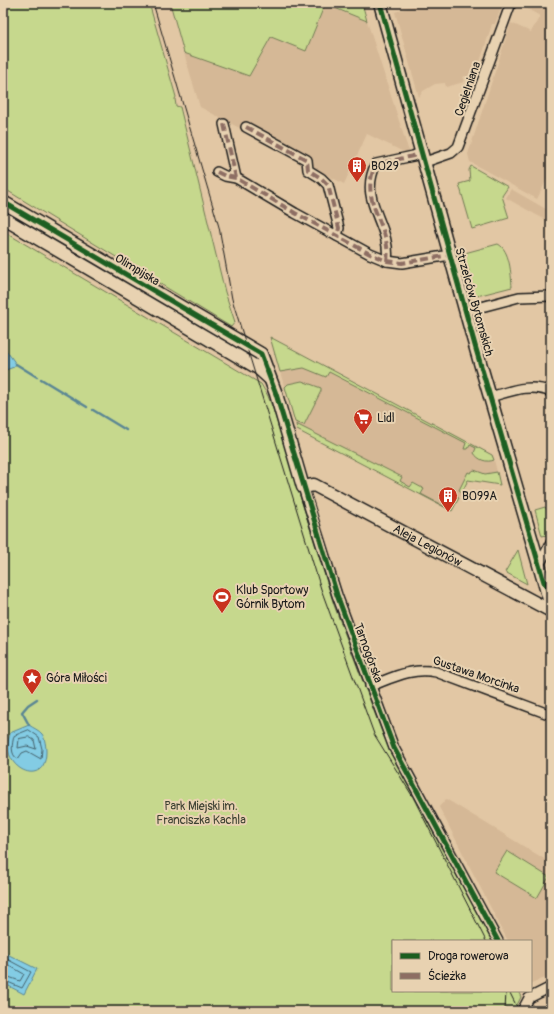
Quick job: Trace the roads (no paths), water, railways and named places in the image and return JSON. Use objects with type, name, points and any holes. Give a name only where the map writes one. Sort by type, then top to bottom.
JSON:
[{"type":"street","name":"Strzelców Bytomskich","points":[[380,3],[490,397],[551,606]]},
{"type":"street","name":"Cegielniana","points":[[387,261],[388,249],[382,224],[375,214],[369,182],[376,164],[412,157],[451,154],[458,146],[511,3]]},
{"type":"street","points":[[224,124],[236,178]]},
{"type":"street","points":[[246,127],[307,160],[308,170],[326,182],[339,228],[337,236]]},
{"type":"street","points":[[217,172],[236,178],[337,236],[370,254],[387,261],[402,263],[450,255]]},
{"type":"street","name":"Olimpijska","points":[[3,202],[261,354]]},
{"type":"street","name":"Olimpijska","points":[[3,218],[258,368],[270,379]]},
{"type":"street","points":[[466,311],[519,297],[551,296]]},
{"type":"street","name":"Tarnogórska","points":[[261,354],[337,595],[394,748],[498,940]]},
{"type":"street","points":[[490,397],[527,387],[541,388],[551,392]]},
{"type":"street","name":"Aleja Legionów","points":[[303,487],[314,485],[551,611]]},
{"type":"street","points":[[539,565],[551,543]]},
{"type":"street","points":[[529,600],[542,596],[544,582]]},
{"type":"street","points":[[544,582],[551,594]]},
{"type":"street","name":"Gustawa Morcinka","points":[[370,686],[413,670],[424,669],[436,672],[551,715]]},
{"type":"street","points":[[522,1011],[528,995],[551,988]]},
{"type":"water","points":[[3,346],[16,364],[14,367],[3,371]]},
{"type":"water","points":[[29,725],[42,734],[46,745],[45,762],[41,769],[35,772],[28,772],[16,765],[11,758],[8,749],[10,733]]},
{"type":"water","points":[[3,952],[37,969],[24,994],[3,983]]},
{"type":"waterway","points":[[16,364],[37,377]]},
{"type":"waterway","points":[[41,379],[87,407]]},
{"type":"waterway","points":[[93,410],[126,430]]},
{"type":"waterway","points":[[29,725],[22,712],[28,705],[37,699]]},
{"type":"tram line","points":[[153,3],[219,227],[232,299],[321,589],[374,734],[413,797],[485,940]]},
{"type":"tram line","points":[[505,1011],[506,992]]},
{"type":"tram line","points":[[510,992],[519,1011]]},
{"type":"place","name":"B029","points":[[357,183]]},
{"type":"place","name":"Lidl","points":[[363,435]]},
{"type":"place","name":"B099A","points":[[448,513]]},
{"type":"place","name":"Klub Sportowy Górnik Bytom","points":[[222,614]]},
{"type":"place","name":"Góra Miłości","points":[[32,695]]},
{"type":"park label","name":"Park Miejski im. Franciszka Kachla","points":[[201,813]]}]
